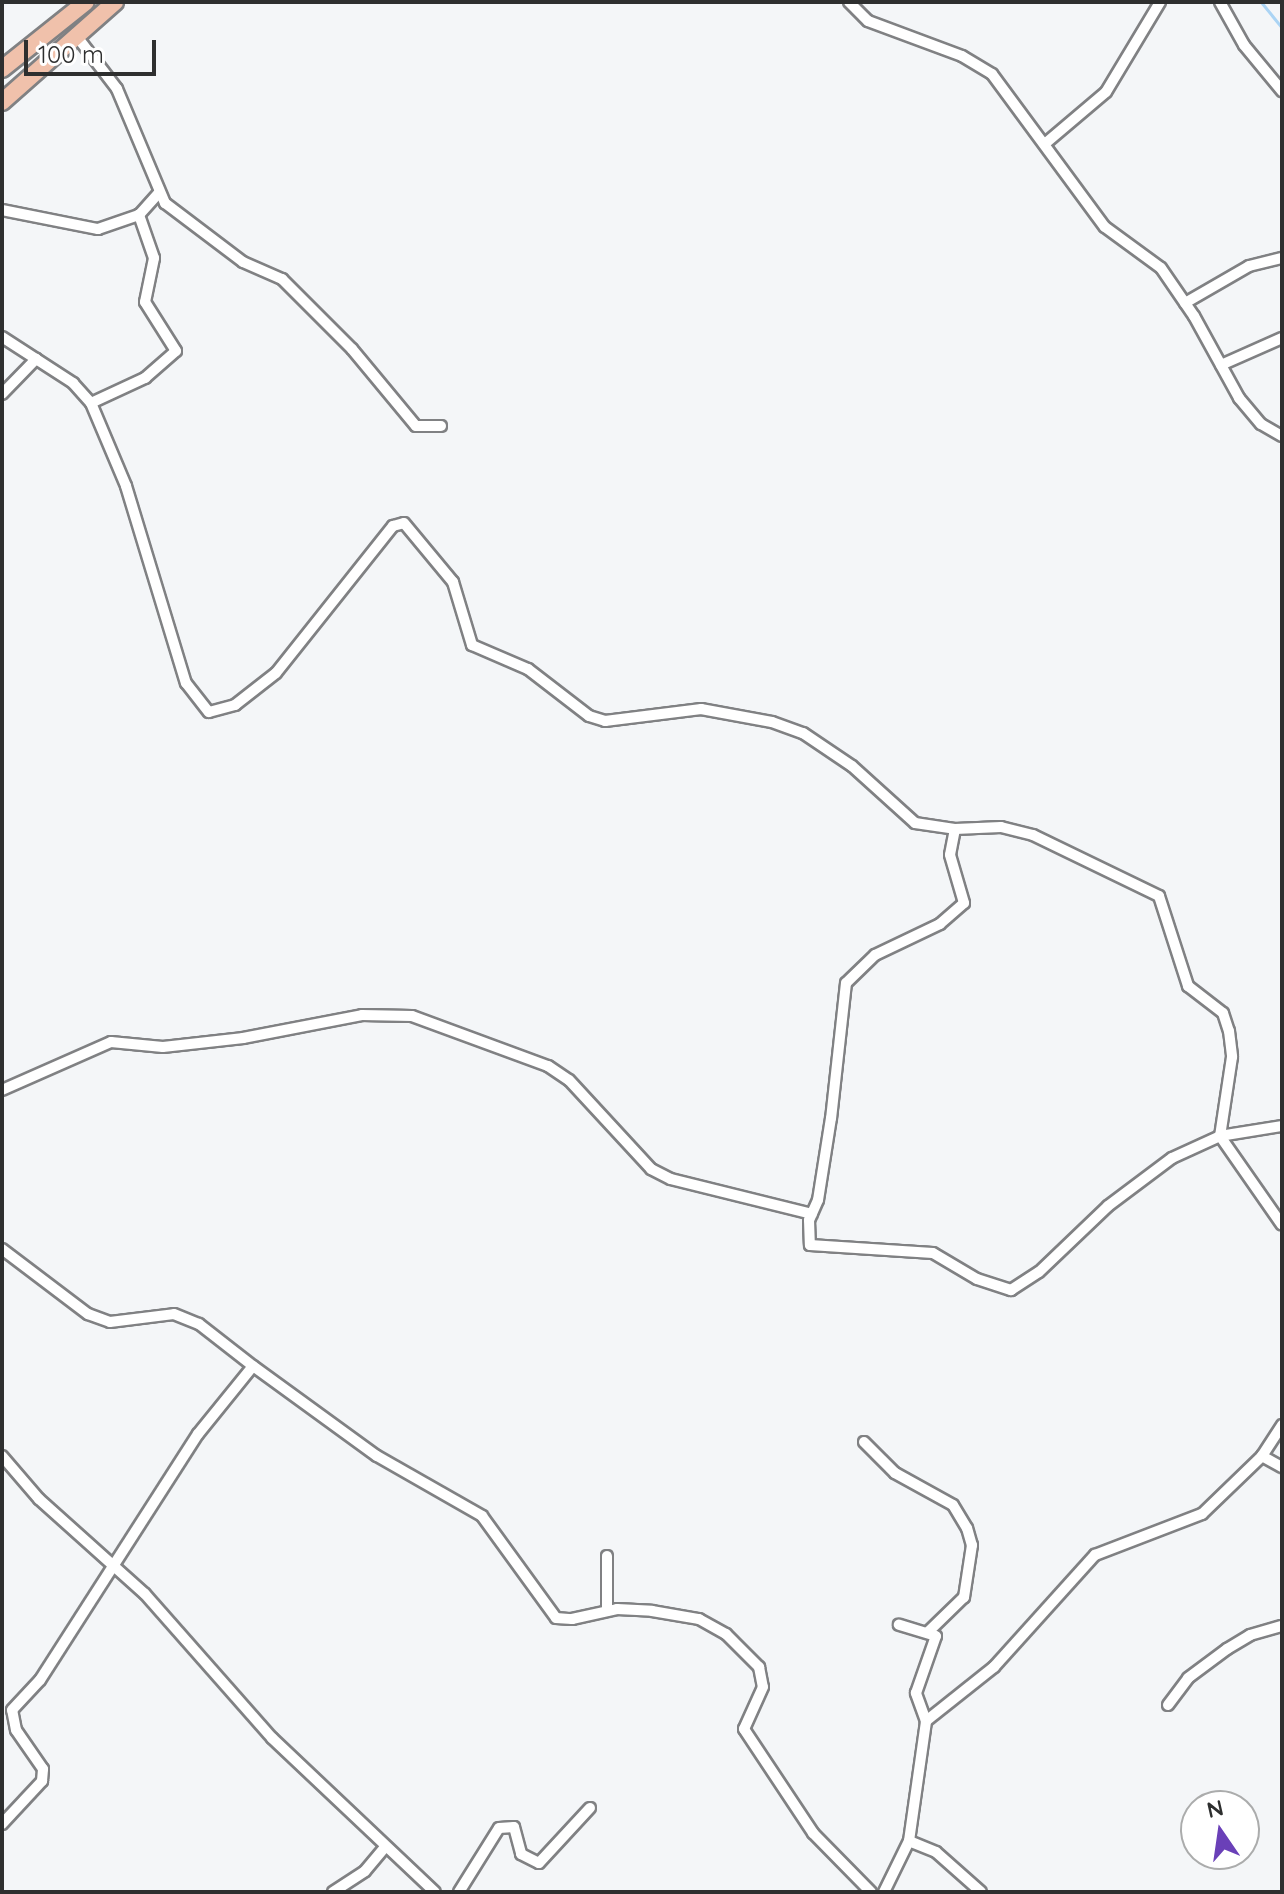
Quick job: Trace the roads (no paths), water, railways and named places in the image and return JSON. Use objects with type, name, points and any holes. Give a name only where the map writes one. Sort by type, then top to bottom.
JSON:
[{"type":"highway","points":[[2,69],[86,2]]},
{"type":"highway","points":[[2,102],[75,34],[115,2]]},
{"type":"street","points":[[849,2],[868,21],[962,56],[992,74],[1047,142],[1105,227],[1161,268],[1261,424],[1282,436]]},
{"type":"street","points":[[1047,142],[1106,92],[1160,2]]},
{"type":"street","points":[[1220,2],[1244,45],[1282,91]]},
{"type":"street","points":[[75,34],[117,89],[159,193],[200,233],[282,279],[352,349],[416,426],[441,426]]},
{"type":"street","points":[[2,210],[98,229],[139,215],[159,193]]},
{"type":"street","points":[[91,403],[145,378],[176,351],[145,302],[154,258],[139,215]]},
{"type":"street","points":[[1185,303],[1249,266],[1282,258]]},
{"type":"street","points":[[2,337],[73,383],[91,403],[126,486],[186,683],[209,712],[235,705],[276,673],[393,526],[404,523],[453,582],[472,645],[528,669],[589,716],[605,721],[701,709],[772,722],[803,733],[852,766],[915,823],[955,829],[1001,827],[1033,835],[1159,896],[1188,986],[1223,1013],[1229,1031],[1232,1057],[1220,1136],[1282,1225]]},
{"type":"street","points":[[1221,365],[1282,338]]},
{"type":"street","points":[[2,394],[36,359]]},
{"type":"street","points":[[955,829],[950,855],[964,903],[940,924],[875,955],[846,983],[831,1118],[812,1214],[810,1245],[933,1253],[977,1279],[1011,1290],[1039,1272],[1129,1190],[1172,1158],[1220,1136],[1282,1126]]},
{"type":"street","points":[[2,1090],[111,1042],[163,1047],[243,1038],[362,1015],[412,1016],[548,1066],[569,1080],[651,1169],[671,1179],[812,1214]]},
{"type":"street","points":[[2,1249],[88,1314],[110,1322],[174,1314],[199,1324],[377,1456],[482,1516],[556,1618],[607,1611],[652,1611],[699,1619],[750,1655],[763,1687],[744,1729],[813,1833],[871,1892]]},
{"type":"street","points":[[2,1824],[42,1781],[43,1769],[16,1730],[12,1710],[40,1680],[198,1434],[253,1366]]},
{"type":"street","points":[[926,1721],[994,1667],[1095,1555],[1202,1514],[1262,1456],[1282,1425]]},
{"type":"street","points":[[864,1442],[895,1473],[953,1505],[967,1528],[972,1545],[964,1597],[928,1632]]},
{"type":"street","points":[[2,1456],[39,1499],[115,1564],[272,1738],[384,1848],[435,1892]]},
{"type":"street","points":[[1262,1456],[1282,1467]]},
{"type":"street","points":[[607,1556],[607,1611]]},
{"type":"street","points":[[884,1892],[909,1841],[926,1721],[916,1693],[936,1636],[899,1625]]},
{"type":"street","points":[[1168,1705],[1188,1678],[1227,1649],[1250,1635],[1282,1626]]},
{"type":"street","points":[[459,1892],[499,1828],[514,1827],[521,1854],[539,1863],[590,1808]]},
{"type":"street","points":[[909,1841],[936,1852],[981,1892]]},
{"type":"street","points":[[333,1892],[365,1871],[384,1848]]},
{"type":"waterway","points":[[1261,2],[1282,28]]}]
